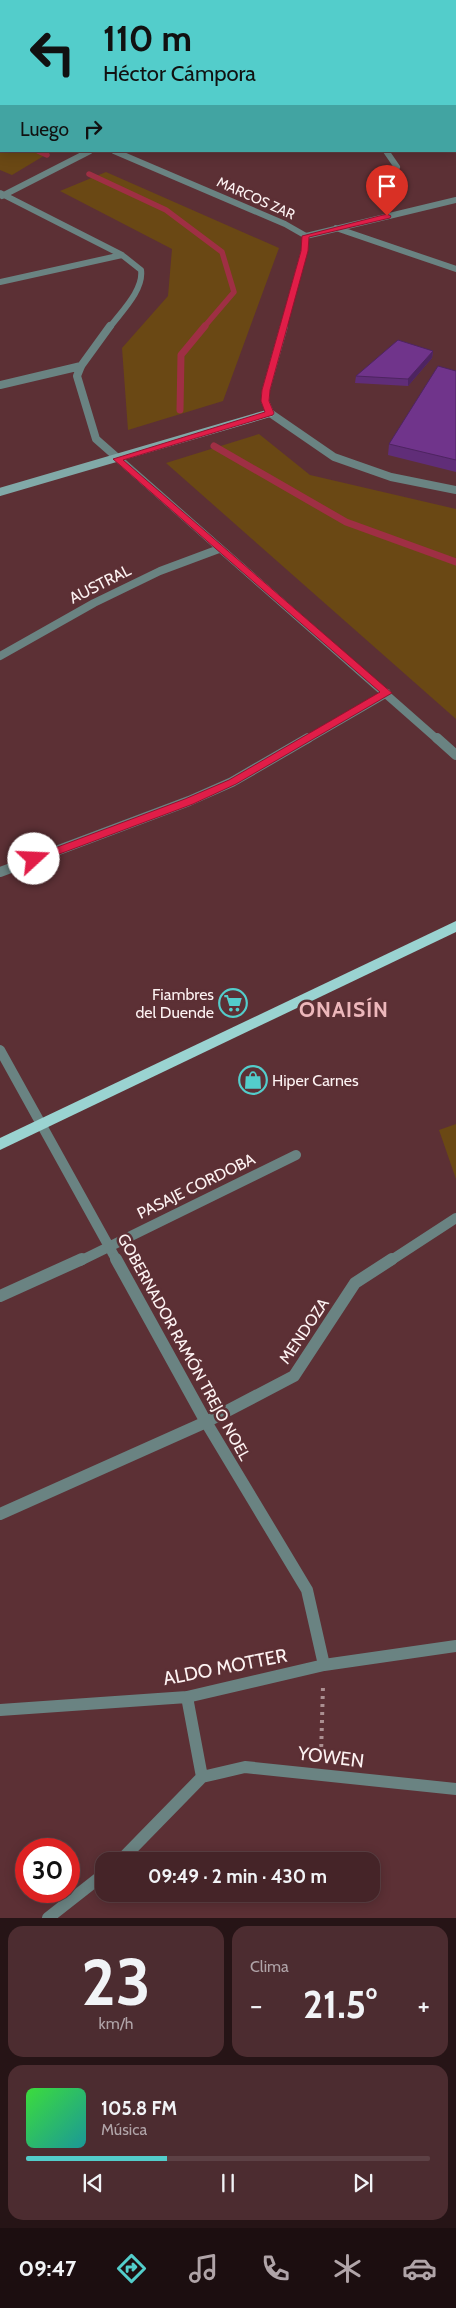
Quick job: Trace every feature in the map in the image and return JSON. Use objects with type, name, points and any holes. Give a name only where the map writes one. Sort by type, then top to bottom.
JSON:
[{"type":"highway","points":[[0,1144],[456,926]]},
{"type":"main road","points":[[0,492],[270,413]]},
{"type":"street","points":[[2,195],[88,152]]},
{"type":"street","name":"MARCOS ZAR","points":[[116,152],[285,224],[306,236],[304,251],[266,390],[265,401],[270,413]]},
{"type":"street","points":[[387,152],[397,167]]},
{"type":"street","points":[[2,195],[122,255],[141,270],[142,276],[139,287],[81,366],[77,376],[96,439],[219,549],[387,693],[456,755]]},
{"type":"street","points":[[306,236],[456,200]]},
{"type":"street","points":[[335,228],[456,269]]},
{"type":"street","points":[[0,282],[122,255]]},
{"type":"street","points":[[0,384],[81,366]]},
{"type":"street","points":[[270,413],[334,457],[391,477],[456,490]]},
{"type":"street","name":"AUSTRAL","points":[[0,656],[94,603],[160,571],[219,549]]},
{"type":"street","points":[[0,872],[189,801],[232,782],[387,693]]},
{"type":"street","name":"GOBERNADOR RAMÓN TREJO NOEL","points":[[0,1050],[206,1422],[307,1590],[324,1665]]},
{"type":"street","name":"PASAJE CORDOBA","points":[[0,1296],[110,1247],[296,1155]]},
{"type":"street","name":"MENDOZA","points":[[0,1514],[206,1422],[294,1376],[355,1283],[456,1218]]},
{"type":"street","name":"ALDO MOTTER","points":[[0,1710],[187,1697],[324,1665],[456,1646]]},
{"type":"street","points":[[129,1852],[202,1777],[187,1697]]},
{"type":"street","name":"YOWEN","points":[[202,1777],[245,1767],[456,1789]]},
{"type":"street","points":[[48,1918],[95,1881]]},
{"type":"path","points":[[320,1774],[324,1665]]},
{"type":"shaded area","points":[[0,152],[50,152],[12,175],[0,170]]},
{"type":"shaded area","points":[[106,172],[279,248],[223,401],[128,430],[122,348],[168,296],[172,249],[60,191]]},
{"type":"shaded area","points":[[259,434],[310,475],[456,509],[456,719],[166,463]]},
{"type":"shaded area","points":[[456,1124],[456,1179],[439,1130]]},
{"type":"building","points":[[398,340],[433,351],[408,379],[356,376]]},
{"type":"building","points":[[438,366],[456,371],[456,460],[389,444]]},
{"type":"waterway","points":[[40,152],[47,155]]},
{"type":"waterway","points":[[89,174],[166,210],[222,252],[234,292],[204,327]]},
{"type":"waterway","points":[[180,410],[181,355],[205,326]]},
{"type":"waterway","points":[[214,446],[346,522],[456,562]]},
{"type":"place","name":"Fiambres del Duende","points":[[233,1003]]},
{"type":"place","name":"Hiper Carnes","points":[[253,1080]]},
{"type":"district","name":"ONAISÍN","points":[[344,1009]]},
{"type":"route","points":[[34,859],[189,801],[232,782],[387,693],[117,459],[270,413],[265,401],[266,390],[304,251],[306,236],[387,216]]}]
